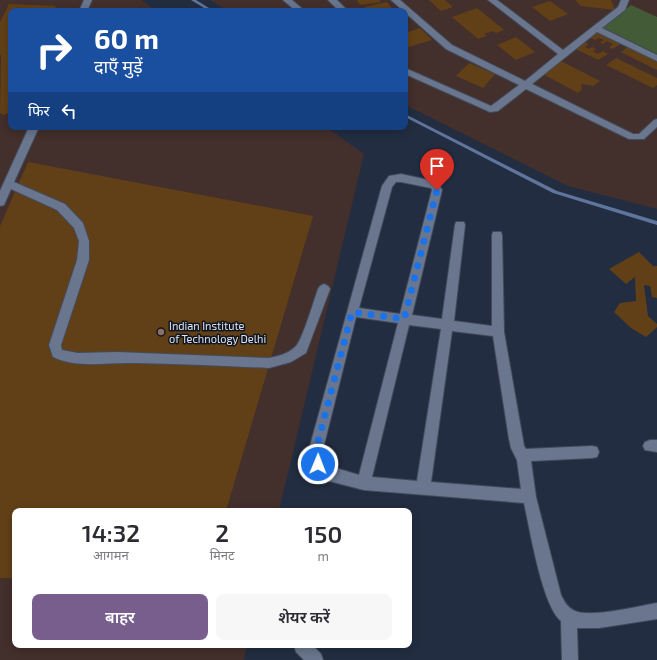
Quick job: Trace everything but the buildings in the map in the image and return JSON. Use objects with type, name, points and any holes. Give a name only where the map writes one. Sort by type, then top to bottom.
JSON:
[{"type":"street","points":[[287,0],[297,8]]},
{"type":"street","points":[[332,0],[341,8]]},
{"type":"street","points":[[395,0],[404,8]]},
{"type":"street","points":[[495,2],[505,0]]},
{"type":"street","points":[[408,72],[490,109],[496,108],[622,8],[626,0]]},
{"type":"street","points":[[495,2],[564,54]]},
{"type":"street","points":[[408,11],[449,47],[527,84],[632,137],[640,137],[657,122]]},
{"type":"street","points":[[595,28],[657,58]]},
{"type":"street","points":[[0,202],[33,130]]},
{"type":"street","points":[[364,483],[437,190],[434,185],[401,178],[393,179],[387,186],[315,453],[318,464],[321,470],[329,474],[364,483],[529,497]]},
{"type":"street","points":[[8,183],[61,207],[79,226],[84,241],[83,260],[55,345],[57,353],[62,356],[70,358],[115,357],[269,363],[284,360],[295,356],[302,349],[324,289]]},
{"type":"street","points":[[423,489],[460,225]]},
{"type":"street","points":[[497,235],[498,332],[516,439],[518,448],[524,459],[529,497],[554,598],[561,611],[569,617],[578,620],[590,621],[657,611]]},
{"type":"street","points":[[352,312],[498,332]]},
{"type":"street","points":[[524,459],[529,454],[592,452]]},
{"type":"street","points":[[569,617],[570,660]]},
{"type":"street","points":[[304,648],[315,660]]},
{"type":"shaded area","name":"Indian Institute of Technology Delhi","points":[[0,0],[141,0],[153,8],[8,8],[8,130],[330,130],[364,154],[280,508],[12,508],[12,648],[246,648],[244,660],[0,660]]},
{"type":"shaded area","points":[[210,0],[657,0],[657,209],[568,186],[408,106],[408,8],[223,8]]},
{"type":"green space","points":[[631,5],[657,17],[657,54],[603,28]]},
{"type":"waterway","points":[[193,0],[207,8]]},
{"type":"waterway","points":[[408,117],[555,192],[657,223]]},
{"type":"place","name":"Indian Institute of Technology Delhi","points":[[161,332]]},
{"type":"route","points":[[318,464],[315,453],[352,312],[404,319],[437,190]]}]
